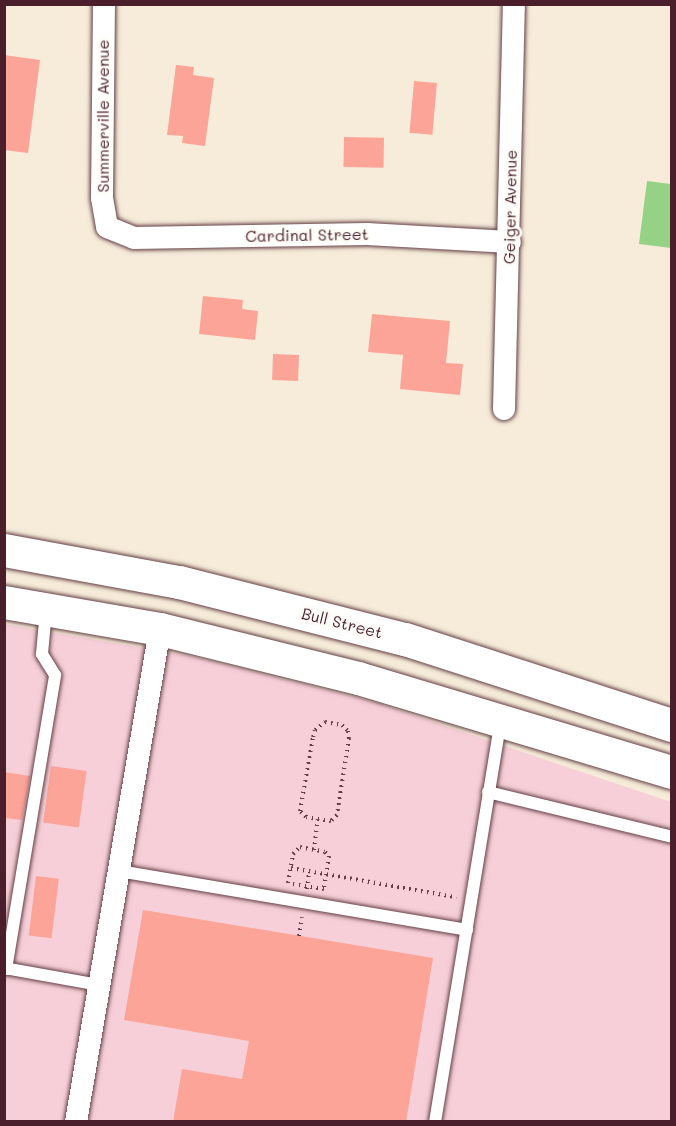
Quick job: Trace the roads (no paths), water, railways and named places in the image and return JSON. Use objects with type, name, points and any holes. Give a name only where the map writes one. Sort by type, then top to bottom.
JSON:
[{"type":"highway","name":"Bull Street","points":[[4,550],[179,582],[405,639],[672,725]]},
{"type":"highway","points":[[4,602],[160,629],[358,678],[672,772]]},
{"type":"street","name":"Summerville Avenue","points":[[104,4],[102,198],[107,227]]},
{"type":"street","name":"Geiger Avenue","points":[[504,409],[510,242],[514,4]]},
{"type":"street","name":"Cardinal Street","points":[[107,227],[134,238],[368,234],[510,242]]},
{"type":"street","points":[[76,1122],[160,629]]},
{"type":"lane","points":[[46,609],[42,654],[55,675],[5,969],[99,985]]},
{"type":"lane","points":[[435,1122],[501,720]]},
{"type":"lane","points":[[488,792],[672,837]]},
{"type":"lane","points":[[119,871],[467,930]]}]
